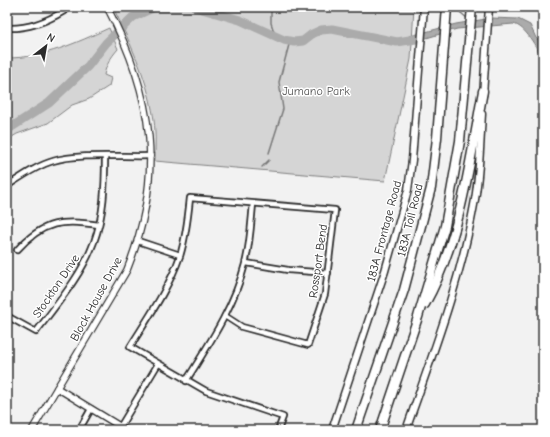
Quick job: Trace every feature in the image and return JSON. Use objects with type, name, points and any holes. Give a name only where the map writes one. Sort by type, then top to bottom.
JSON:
[{"type":"highway","name":"183A Toll Road","points":[[356,430],[404,290],[431,188],[437,138],[447,7]]},
{"type":"highway","points":[[380,430],[418,317],[445,226],[460,141],[472,7]]},
{"type":"highway","points":[[418,317],[432,293],[446,255],[467,177],[483,91]]},
{"type":"main road","name":"183A Frontage Road","points":[[332,430],[399,227],[408,190],[414,140],[424,7]]},
{"type":"main road","points":[[406,430],[459,272],[474,204],[489,7]]},
{"type":"street","points":[[7,28],[20,28],[40,23],[64,11],[61,7]]},
{"type":"street","name":"Block House Drive","points":[[32,430],[127,270],[138,241],[148,196],[150,156],[146,110],[135,70],[107,7]]},
{"type":"street","points":[[7,186],[52,161],[73,157],[150,156]]},
{"type":"street","name":"Stockton Drive","points":[[7,316],[36,332],[85,263],[99,225],[105,190],[105,157]]},
{"type":"street","points":[[186,381],[234,299],[246,263],[253,204],[190,198],[187,230],[171,279],[130,347],[186,381],[206,391],[283,417],[278,430]]},
{"type":"street","name":"Rossport Bend","points":[[225,316],[242,327],[308,344],[325,294],[335,210],[253,204]]},
{"type":"street","points":[[17,250],[24,241],[45,227],[58,222],[74,221],[99,225]]},
{"type":"street","points":[[138,241],[180,255]]},
{"type":"street","points":[[246,263],[288,270],[328,273]]},
{"type":"street","points":[[120,427],[158,364]]},
{"type":"street","points":[[57,388],[126,430]]},
{"type":"street","points":[[79,430],[91,409]]},
{"type":"green space","name":"Jumano Park","points":[[113,7],[414,7],[411,59],[385,181],[155,161],[155,125],[150,100],[137,59]]},
{"type":"green space","points":[[109,28],[118,49],[109,61],[104,75],[111,78],[109,86],[89,99],[72,105],[48,123],[17,134],[7,140],[7,58],[34,55],[60,49]]},
{"type":"shaded area","points":[[492,18],[518,19],[530,25],[536,38],[543,45],[543,59],[526,33],[518,26],[513,24],[457,29],[406,44],[406,37],[456,24]]},
{"type":"waterway","points":[[7,130],[49,103],[88,66],[106,43],[133,17],[155,7]]},
{"type":"waterway","points":[[195,7],[240,20],[284,40],[294,42],[303,41],[312,34],[321,30],[332,29],[397,42],[416,39]]},
{"type":"waterway","points":[[271,7],[271,23],[275,35]]},
{"type":"waterway","points":[[454,7],[468,19]]},
{"type":"waterway","points":[[269,153],[283,109],[279,82],[290,41]]},
{"type":"waterway","points":[[262,167],[269,160]]}]
